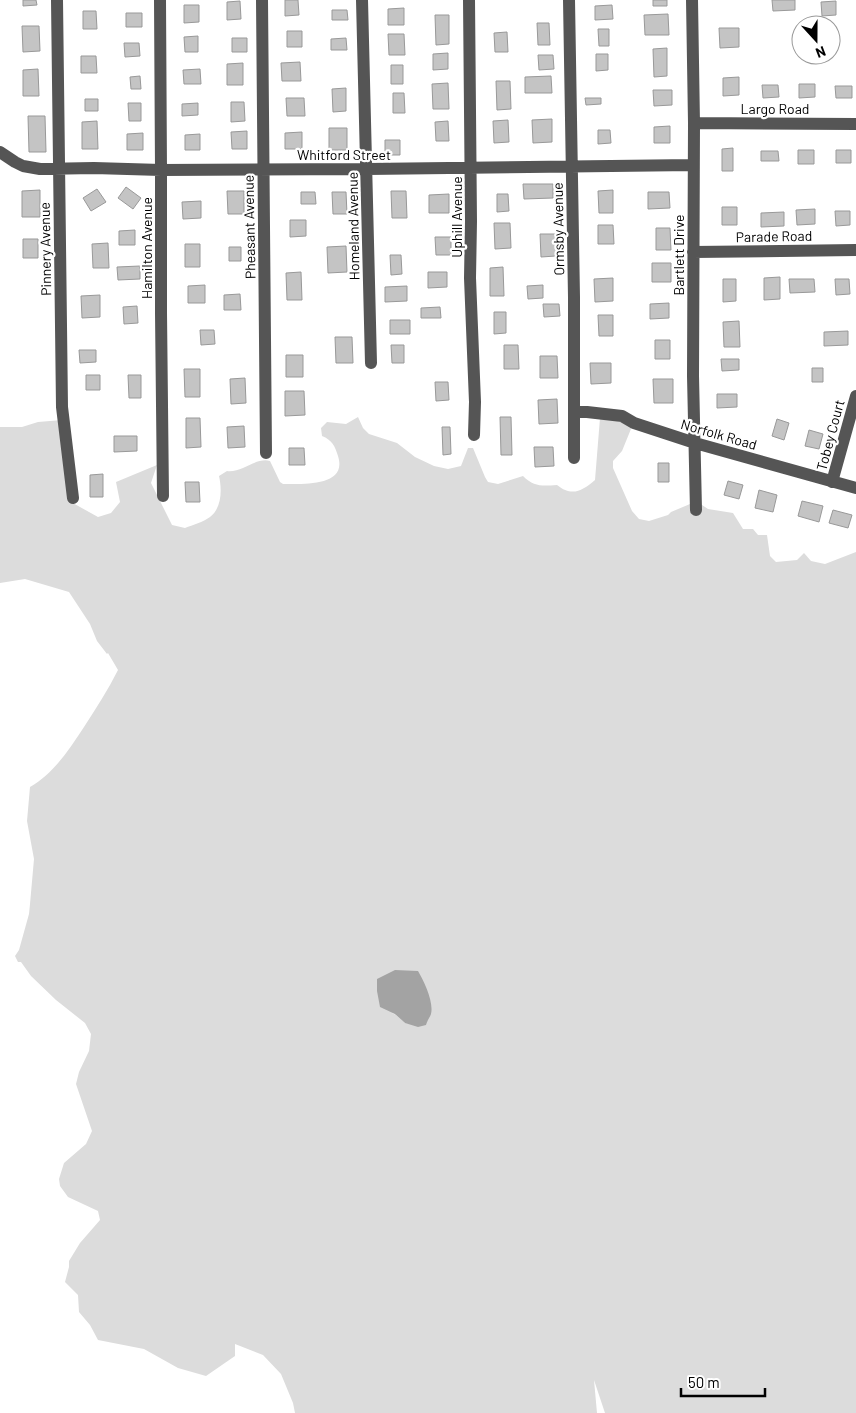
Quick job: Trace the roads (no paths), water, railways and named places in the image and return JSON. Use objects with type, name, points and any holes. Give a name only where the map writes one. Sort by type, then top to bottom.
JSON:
[{"type":"street","name":"Pinnery Avenue","points":[[57,0],[62,406],[73,498]]},
{"type":"street","name":"Hamilton Avenue","points":[[160,0],[161,313],[164,496]]},
{"type":"street","name":"Pheasant Avenue","points":[[262,0],[266,453]]},
{"type":"street","name":"Homeland Avenue","points":[[362,0],[371,362]]},
{"type":"street","name":"Uphill Avenue","points":[[468,0],[471,168],[470,278],[475,402],[474,435]]},
{"type":"street","name":"Ormsby Avenue","points":[[569,0],[575,412],[574,458]]},
{"type":"street","name":"Bartlett Drive","points":[[692,0],[694,123],[693,376],[696,510]]},
{"type":"street","name":"Largo Road","points":[[694,123],[856,124]]},
{"type":"street","name":"Whitford Street","points":[[0,152],[23,166],[40,169],[572,168],[693,165]]},
{"type":"street","name":"Parade Road","points":[[693,252],[856,250]]},
{"type":"street","name":"Tobey Court","points":[[832,482],[856,396]]},
{"type":"street","name":"Norfolk Road","points":[[575,412],[622,416],[634,423],[695,443],[856,488]]}]
